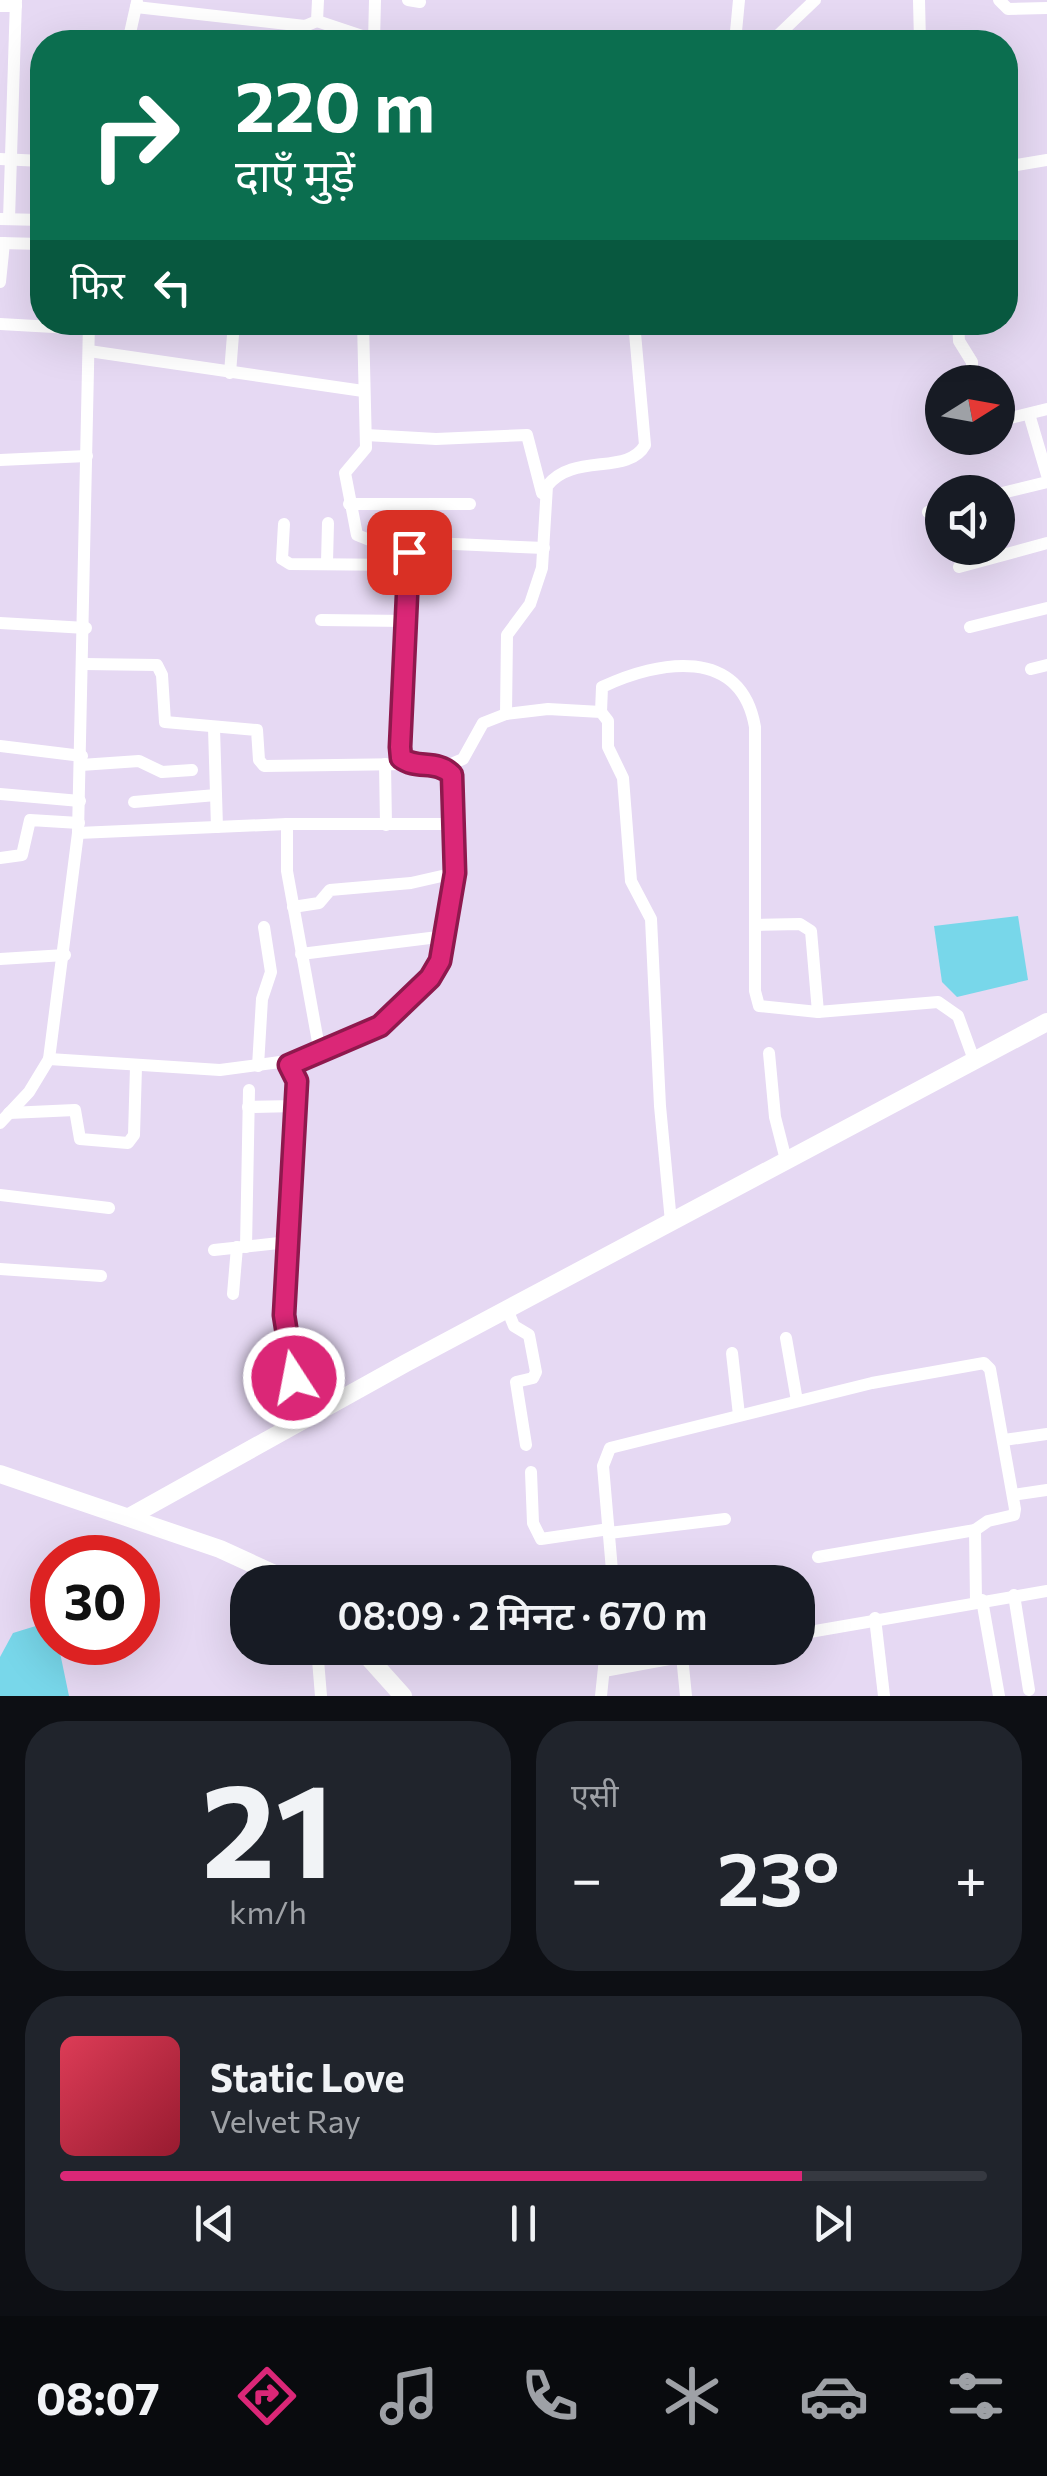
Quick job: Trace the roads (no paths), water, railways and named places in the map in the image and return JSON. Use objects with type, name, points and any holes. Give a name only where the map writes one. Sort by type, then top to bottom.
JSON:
[{"type":"highway","points":[[130,1517],[308,1416],[1047,1022]]},
{"type":"highway","points":[[0,1474],[220,1549],[255,1565]]},
{"type":"highway","points":[[375,1665],[403,1696]]},
{"type":"street","points":[[317,21],[318,0]]},
{"type":"street","points":[[374,30],[375,0]]},
{"type":"street","points":[[736,30],[739,0]]},
{"type":"street","points":[[784,30],[815,0]]},
{"type":"street","points":[[919,0],[920,30]]},
{"type":"street","points":[[999,0],[1008,9],[1047,8]]},
{"type":"street","points":[[0,6],[16,3],[7,78],[4,219],[30,220]]},
{"type":"street","points":[[131,30],[137,4],[305,26],[317,21],[343,30]]},
{"type":"street","points":[[1018,165],[1047,160]]},
{"type":"street","points":[[0,282],[2,243],[30,244]]},
{"type":"street","points":[[0,324],[30,325]]},
{"type":"street","points":[[5,1118],[29,1092],[49,1059],[78,828],[86,628],[89,335]]},
{"type":"street","points":[[230,373],[233,335]]},
{"type":"street","points":[[363,335],[366,435],[362,457],[348,465],[344,473],[357,535],[372,541],[398,541],[410,558],[400,747],[401,758],[409,764]]},
{"type":"street","points":[[543,500],[546,486],[566,469],[640,455],[644,445],[635,335]]},
{"type":"street","points":[[959,335],[972,365]]},
{"type":"street","points":[[88,351],[363,391]]},
{"type":"street","points":[[1015,417],[1047,408]]},
{"type":"street","points":[[1015,486],[1046,471],[1029,414]]},
{"type":"street","points":[[366,435],[436,440],[527,435],[543,500],[544,548],[530,604],[507,636],[506,714]]},
{"type":"street","points":[[0,460],[87,456]]},
{"type":"street","points":[[349,504],[470,504]]},
{"type":"street","points":[[284,524],[284,562],[410,558],[432,543],[544,548]]},
{"type":"street","points":[[327,562],[328,524]]},
{"type":"street","points":[[1015,548],[1047,543]]},
{"type":"street","points":[[970,628],[1047,608]]},
{"type":"street","points":[[321,620],[406,621]]},
{"type":"street","points":[[0,623],[86,628]]},
{"type":"street","points":[[84,664],[157,665],[162,675],[165,722],[256,730],[259,760],[270,767],[444,767],[464,759],[483,723],[506,714],[548,709],[602,712]]},
{"type":"street","points":[[1031,669],[1047,665]]},
{"type":"street","points":[[671,1222],[660,1106],[651,919],[632,881],[623,778],[608,747],[602,687],[659,667],[690,666],[716,671],[747,699],[756,750],[755,925],[759,1006],[818,1012],[938,1002],[958,1016],[974,1060]]},
{"type":"street","points":[[214,728],[217,827]]},
{"type":"street","points":[[0,746],[82,760],[139,761],[162,772],[192,770]]},
{"type":"street","points":[[385,764],[386,824]]},
{"type":"street","points":[[49,1059],[136,1067],[289,1065],[380,1026],[430,978],[446,936],[455,873],[455,786],[444,767]]},
{"type":"street","points":[[0,794],[80,802]]},
{"type":"street","points":[[134,802],[216,795]]},
{"type":"street","points":[[0,858],[22,855],[30,820],[78,828],[454,824]]},
{"type":"street","points":[[287,824],[294,907],[320,1053]]},
{"type":"street","points":[[294,907],[318,902],[330,890],[412,883],[455,873]]},
{"type":"street","points":[[755,925],[800,924],[811,931],[818,1012]]},
{"type":"street","points":[[258,1066],[262,1000],[270,972],[264,927]]},
{"type":"street","points":[[302,954],[446,936]]},
{"type":"street","points":[[0,959],[64,955]]},
{"type":"street","points":[[769,1053],[774,1118],[786,1160]]},
{"type":"street","points":[[289,1065],[297,1081],[284,1336],[308,1416]]},
{"type":"street","points":[[5,1118],[75,1110],[80,1138],[128,1143],[134,1135],[136,1067]]},
{"type":"street","points":[[233,1294],[241,1247],[248,1090]]},
{"type":"street","points":[[248,1107],[296,1106]]},
{"type":"street","points":[[0,1195],[109,1208]]},
{"type":"street","points":[[214,1250],[288,1242]]},
{"type":"street","points":[[0,1269],[101,1276]]},
{"type":"street","points":[[507,1309],[514,1326],[529,1335],[536,1372],[516,1382],[526,1445]]},
{"type":"street","points":[[786,1338],[797,1401]]},
{"type":"street","points":[[732,1353],[739,1415]]},
{"type":"street","points":[[611,1565],[604,1466],[610,1448],[797,1401],[984,1363],[990,1368],[1014,1516],[988,1521],[974,1530],[818,1557]]},
{"type":"street","points":[[1004,1440],[1047,1434]]},
{"type":"street","points":[[531,1472],[533,1523],[541,1539],[726,1519]]},
{"type":"street","points":[[1013,1496],[1047,1490]]},
{"type":"street","points":[[974,1530],[979,1600],[999,1696]]},
{"type":"street","points":[[815,1630],[1047,1590]]},
{"type":"street","points":[[1014,1595],[1030,1690]]},
{"type":"street","points":[[875,1618],[884,1696]]},
{"type":"street","points":[[318,1665],[321,1696]]},
{"type":"street","points":[[601,1696],[605,1665]]},
{"type":"street","points":[[604,1671],[635,1665]]},
{"type":"street","points":[[683,1665],[686,1696]]},
{"type":"water","points":[[1018,916],[1028,980],[957,997],[942,982],[934,926]]},
{"type":"water","points":[[30,1628],[30,1665],[63,1665],[69,1696],[0,1696],[0,1657],[13,1633]]}]
